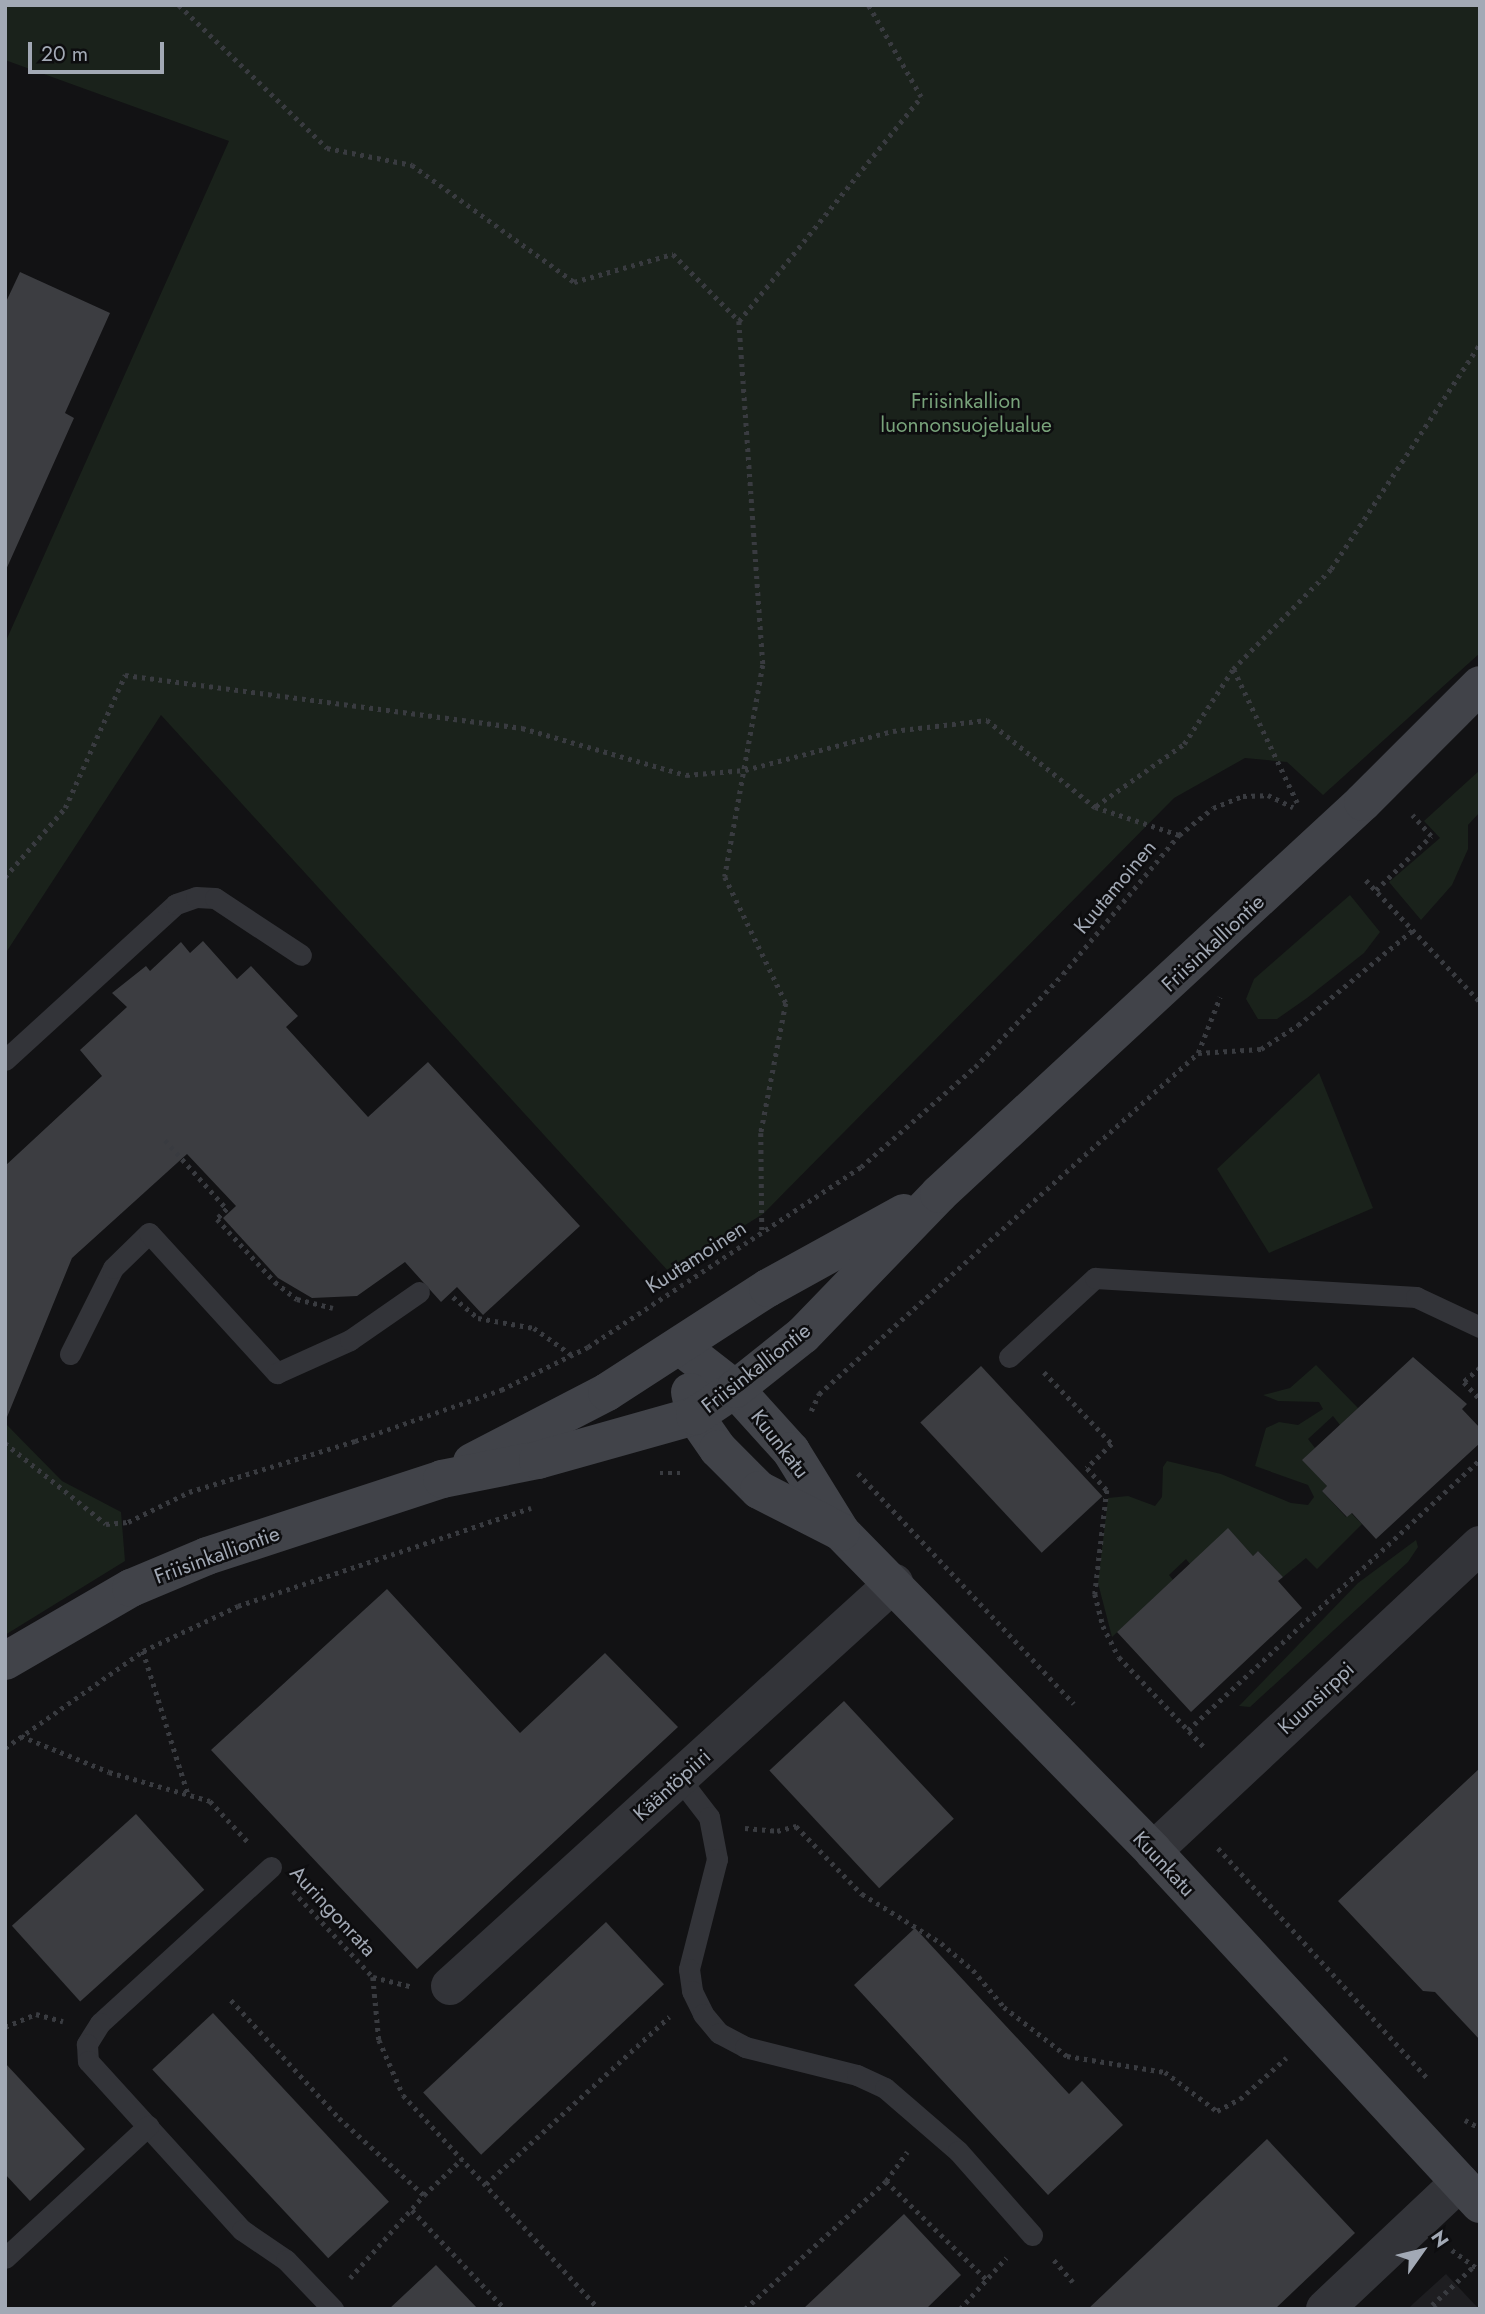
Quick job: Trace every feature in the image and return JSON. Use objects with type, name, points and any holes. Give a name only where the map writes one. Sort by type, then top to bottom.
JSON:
[{"type":"main road","name":"Friisinkalliontie","points":[[5,1661],[131,1588],[169,1572],[442,1479],[538,1461],[695,1416],[735,1389],[803,1335],[939,1194],[1363,802],[1480,685]]},
{"type":"main road","name":"Friisinkalliontie","points":[[442,1479],[607,1392],[681,1347],[768,1288],[939,1194]]},
{"type":"main road","name":"Kuunkatu","points":[[681,1347],[735,1389],[791,1451],[841,1532],[894,1583],[1153,1851],[1470,2193]]},
{"type":"main road","name":"Kuunkatu","points":[[681,1347],[695,1416],[718,1449],[759,1490],[841,1532]]},
{"type":"street","name":"Kuunsirppi","points":[[1153,1851],[1480,1545]]},
{"type":"street","name":"Kääntöpiiri","points":[[450,1986],[894,1583]]},
{"type":"street","points":[[1325,2309],[1419,2219],[1470,2193]]},
{"type":"lane","points":[[5,1060],[176,904],[196,897],[215,898],[301,955]]},
{"type":"lane","points":[[70,1354],[113,1268],[149,1233],[277,1373],[350,1340],[419,1292]]},
{"type":"lane","points":[[1009,1357],[1095,1278],[1416,1297],[1480,1327]]},
{"type":"lane","points":[[679,1778],[710,1822],[717,1859],[689,1969],[694,1994],[719,2033],[745,2047],[876,2084],[958,2151],[1031,2234]]},
{"type":"lane","points":[[271,1867],[100,2023],[92,2037],[88,2061],[242,2230],[286,2260],[330,2306]]},
{"type":"lane","points":[[5,2258],[148,2126]]},
{"type":"path","points":[[179,5],[327,148],[412,165],[574,282],[673,254],[738,321],[764,665],[725,877],[786,1003],[761,1133],[762,1233]]},
{"type":"path","points":[[738,321],[921,97],[868,5]]},
{"type":"path","points":[[1095,807],[1184,744],[1233,669],[1331,569],[1480,344]]},
{"type":"path","name":"Kuutamoinen","points":[[5,1443],[106,1524],[128,1522],[189,1492],[355,1441],[501,1390],[572,1355],[860,1167],[975,1067],[1063,974],[1179,835],[1213,808],[1243,796],[1268,795],[1300,811],[1233,669]]},
{"type":"path","points":[[5,877],[65,808],[125,675],[522,728],[686,775],[745,771],[893,731],[987,720],[1095,807],[1179,835]]},
{"type":"path","points":[[1401,824],[1421,805]]},
{"type":"path","points":[[1376,890],[1431,836],[1411,814]]},
{"type":"path","points":[[1366,880],[1480,1002]]},
{"type":"path","points":[[1198,1053],[1261,1049],[1298,1025],[1413,930]]},
{"type":"path","points":[[819,1420],[812,1410],[819,1394],[928,1300],[1198,1053],[1216,1001],[1224,992]]},
{"type":"path","points":[[165,1140],[228,1209],[217,1219],[285,1292],[311,1305],[343,1308]]},
{"type":"path","points":[[419,1292],[457,1298],[478,1318],[534,1328],[572,1355]]},
{"type":"path","points":[[1480,1368],[1464,1382],[1480,1399]]},
{"type":"path","points":[[1070,1401],[1112,1444],[1087,1468],[1107,1490],[1095,1594],[1103,1626],[1119,1657],[1212,1755]]},
{"type":"path","points":[[1188,1730],[1480,1460]]},
{"type":"path","points":[[854,1468],[1077,1707]]},
{"type":"path","points":[[646,1474],[682,1473],[695,1478]]},
{"type":"path","points":[[5,1748],[143,1651],[239,1606],[542,1505]]},
{"type":"path","points":[[143,1651],[188,1794]]},
{"type":"path","name":"Auringonrata","points":[[21,1736],[110,1772],[210,1801],[373,1978],[379,2040],[403,2095],[599,2309]]},
{"type":"path","points":[[1190,1816],[1432,2084]]},
{"type":"path","points":[[710,1822],[777,1831],[796,1826],[862,1894],[941,1943],[973,1970],[1004,2007],[1067,2056],[1165,2072],[1217,2111],[1240,2099],[1287,2057]]},
{"type":"path","points":[[486,2184],[694,1994]]},
{"type":"path","points":[[232,2000],[339,2118],[424,2195]]},
{"type":"path","points":[[5,2027],[37,2014],[92,2037]]},
{"type":"path","points":[[1278,2047],[1295,2066]]},
{"type":"path","points":[[1457,2112],[1480,2128]]},
{"type":"path","points":[[745,2309],[886,2180],[925,2125]]},
{"type":"path","points":[[330,2306],[424,2195],[462,2159]]},
{"type":"path","points":[[886,2180],[987,2280]]},
{"type":"path","points":[[412,2210],[505,2309]]},
{"type":"path","points":[[1419,2219],[1441,2242],[1480,2270]]},
{"type":"path","points":[[960,2309],[1031,2234]]},
{"type":"path","points":[[1436,2309],[1432,2305],[1475,2265]]},
{"type":"shaded area","points":[[1446,2274],[1479,2309],[1408,2309],[1414,2303]]},
{"type":"green space","name":"Friisinkallion luonnonsuojelualue","points":[[5,5],[1480,5],[1480,653],[1323,795],[1287,762],[1245,758],[1174,798],[763,1214],[669,1272],[161,715],[5,954],[5,643],[229,141],[5,60]]},
{"type":"green space","points":[[1480,770],[1480,812],[1468,825],[1468,849],[1452,885],[1421,920],[1389,882],[1440,838],[1424,821]]},
{"type":"green space","points":[[1350,895],[1380,932],[1364,953],[1307,998],[1277,1019],[1258,1019],[1246,999],[1254,979]]},
{"type":"green space","points":[[1319,1073],[1373,1208],[1269,1253],[1217,1169]]},
{"type":"green space","points":[[1316,1365],[1358,1408],[1340,1425],[1333,1416],[1308,1439],[1315,1448],[1303,1460],[1327,1486],[1322,1491],[1346,1517],[1351,1513],[1362,1524],[1317,1569],[1306,1558],[1283,1577],[1258,1551],[1253,1556],[1228,1529],[1190,1564],[1186,1559],[1169,1575],[1173,1580],[1112,1637],[1098,1583],[1108,1498],[1128,1496],[1155,1506],[1162,1497],[1163,1467],[1167,1461],[1221,1474],[1291,1503],[1308,1505],[1314,1497],[1308,1485],[1255,1466],[1266,1428],[1279,1422],[1298,1425],[1323,1409],[1319,1402],[1278,1401],[1263,1395],[1290,1388]]},
{"type":"green space","points":[[5,1423],[62,1481],[121,1512],[125,1561],[5,1635]]},
{"type":"green space","points":[[1416,1540],[1418,1547],[1408,1562],[1250,1707],[1239,1706],[1358,1583]]},
{"type":"building","points":[[20,272],[110,313],[65,413],[74,418],[5,572],[5,304]]},
{"type":"building","points":[[203,941],[237,979],[251,966],[298,1016],[286,1027],[368,1117],[428,1062],[580,1226],[483,1315],[457,1287],[441,1302],[405,1262],[357,1296],[312,1298],[278,1278],[223,1218],[236,1206],[187,1154],[72,1258],[5,1422],[5,1166],[102,1076],[80,1050],[127,1007],[112,993],[146,966],[150,971],[181,942],[190,953]]},
{"type":"building","points":[[1413,1357],[1467,1404],[1462,1409],[1480,1428],[1480,1443],[1376,1539],[1352,1513],[1347,1517],[1322,1491],[1327,1486],[1302,1460]]},
{"type":"building","points":[[981,1366],[1102,1496],[1042,1553],[920,1423]]},
{"type":"building","points":[[1228,1528],[1253,1556],[1258,1551],[1283,1577],[1278,1581],[1302,1608],[1191,1712],[1117,1632]]},
{"type":"building","points":[[387,1589],[520,1733],[605,1653],[678,1727],[417,1969],[211,1750]]},
{"type":"building","points":[[844,1701],[954,1819],[879,1888],[769,1771]]},
{"type":"building","points":[[1480,1768],[1480,2040],[1435,1992],[1423,1991],[1338,1901]]},
{"type":"building","points":[[136,1814],[204,1890],[80,2002],[12,1926]]},
{"type":"building","points":[[606,1922],[664,1984],[481,2155],[423,2092]]},
{"type":"building","points":[[915,1928],[1069,2094],[1082,2081],[1123,2125],[1048,2195],[854,1985]]},
{"type":"building","points":[[213,2013],[389,2202],[328,2258],[152,2070]]},
{"type":"building","points":[[5,2063],[85,2149],[30,2201],[5,2174]]},
{"type":"building","points":[[1267,2139],[1355,2233],[1275,2309],[1088,2309]]},
{"type":"building","points":[[904,2214],[961,2275],[926,2309],[803,2309]]},
{"type":"building","points":[[436,2265],[478,2309],[389,2309]]}]
